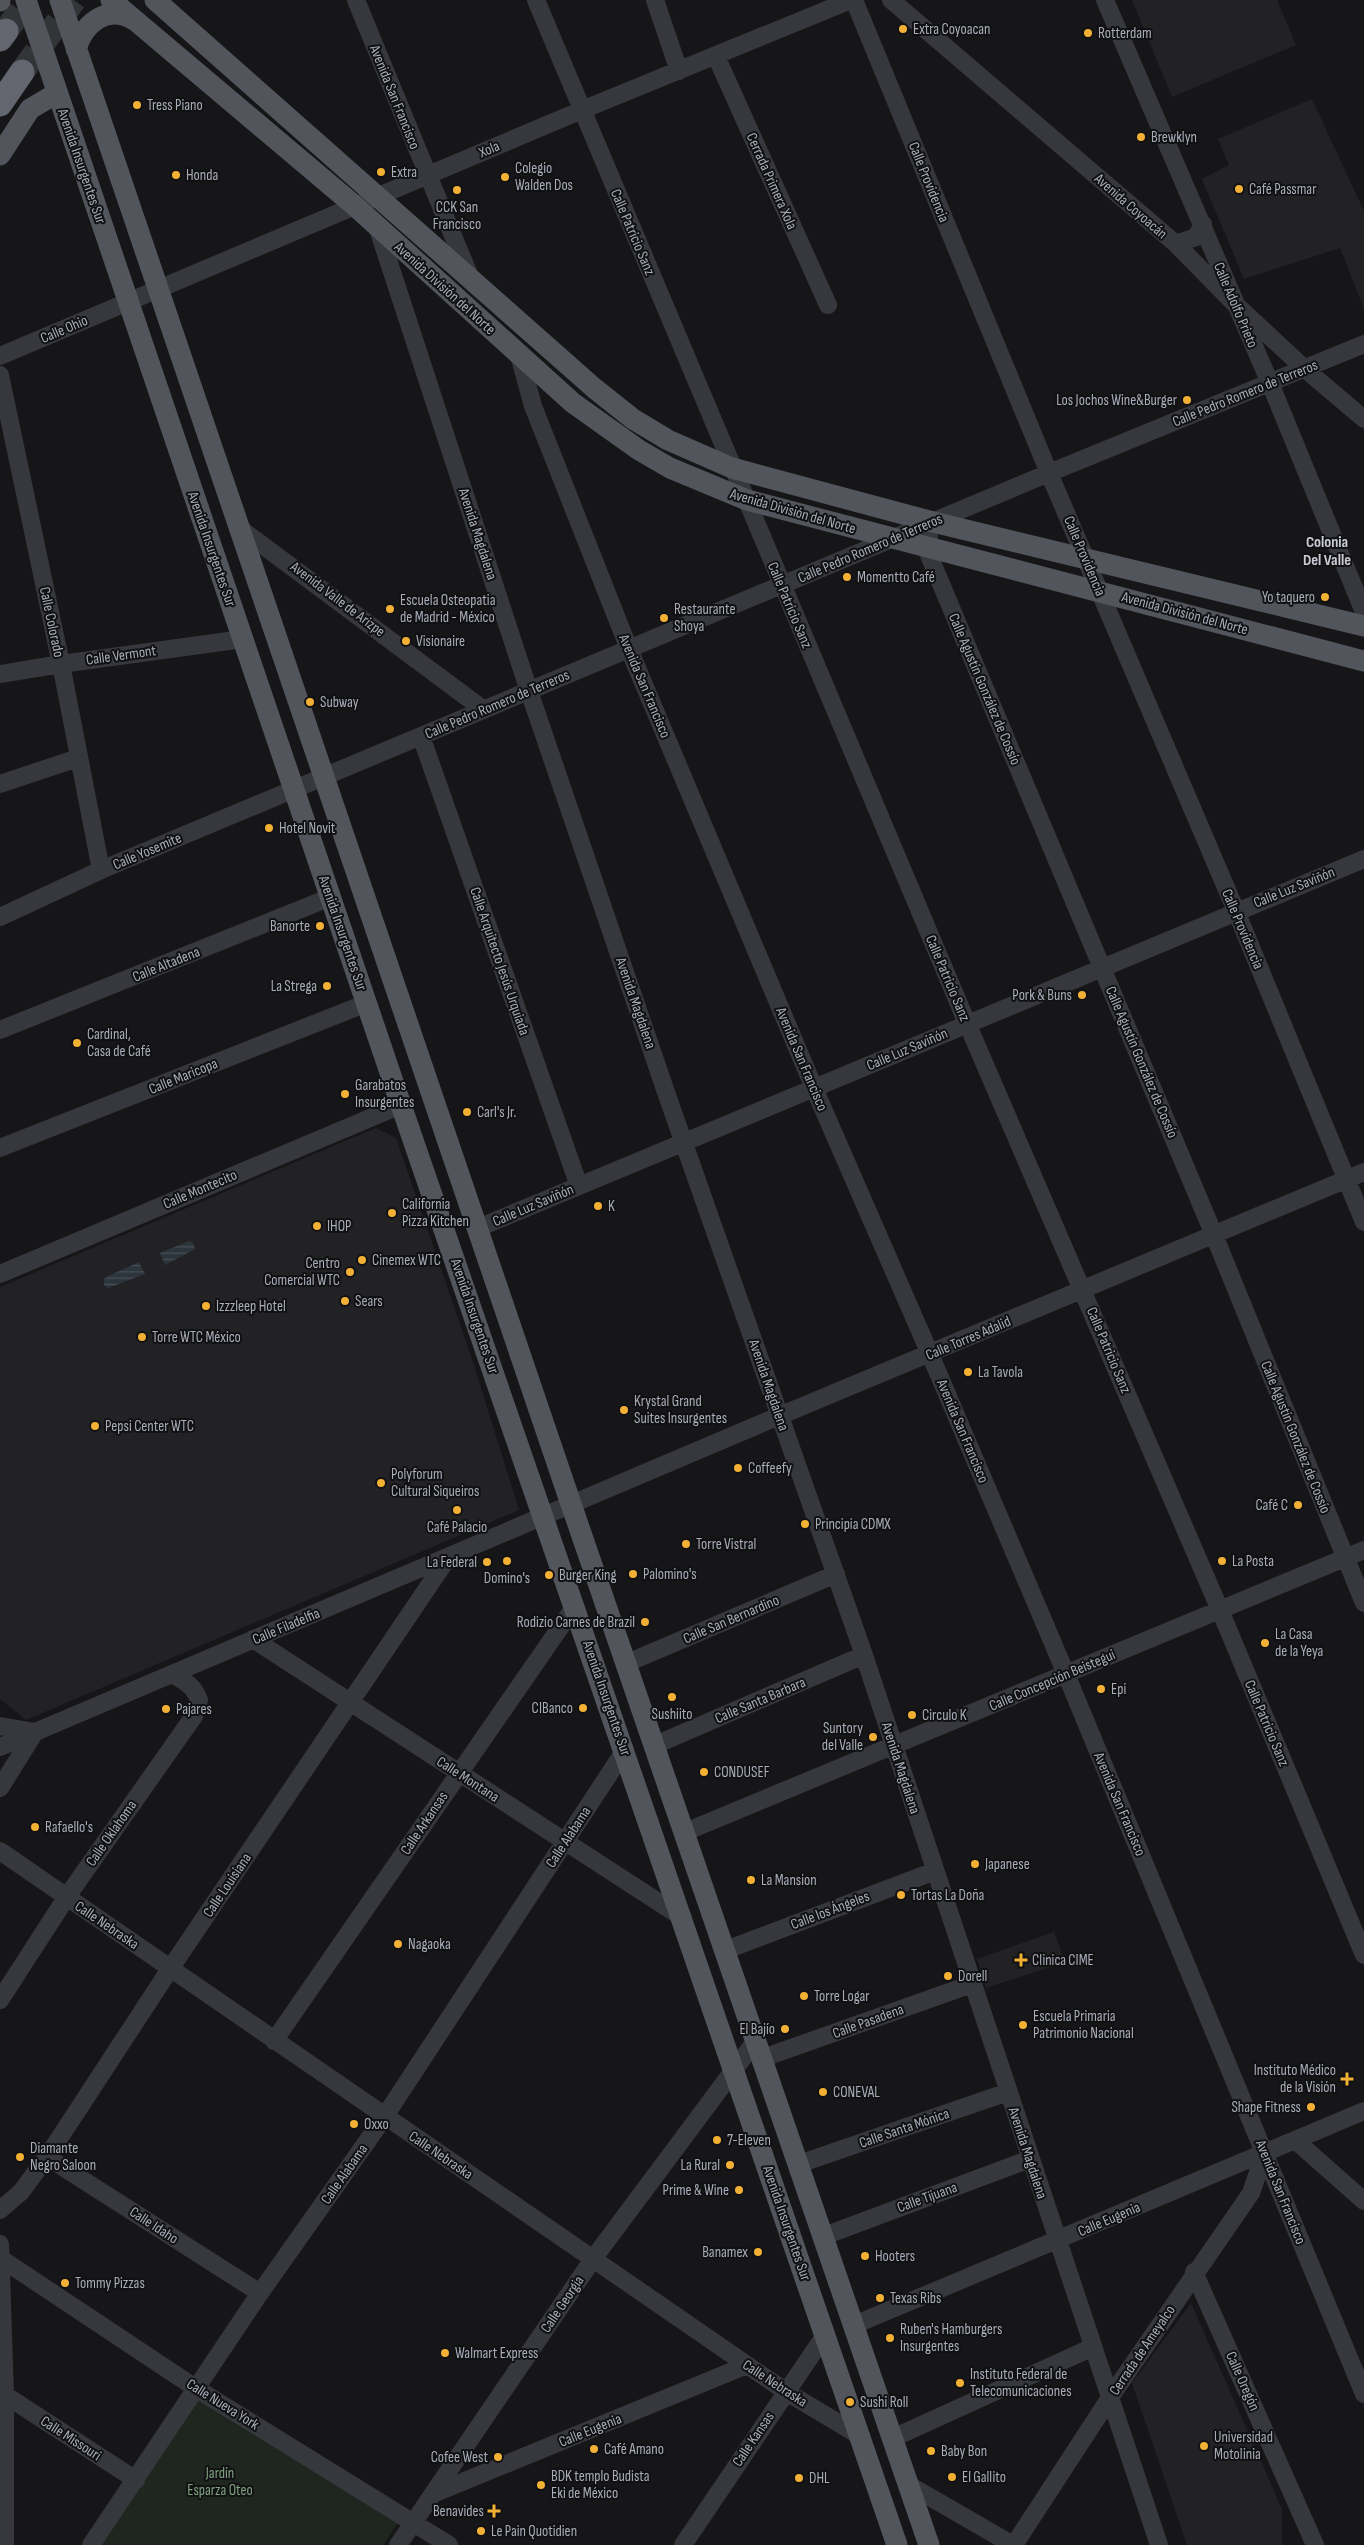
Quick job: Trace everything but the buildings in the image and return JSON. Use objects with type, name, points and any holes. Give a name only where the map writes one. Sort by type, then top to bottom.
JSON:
[{"type":"highway","points":[[0,104],[22,72]]},
{"type":"main road","name":"Avenida Insurgentes Sur","points":[[26,0],[401,1105],[735,2068],[897,2545]]},
{"type":"main road","name":"Avenida Insurgentes Sur","points":[[60,0],[157,290],[929,2545]]},
{"type":"main road","name":"Avenida División del Norte","points":[[111,0],[355,206],[573,404],[638,450],[670,468],[747,500],[892,540],[1099,591],[1364,661]]},
{"type":"main road","name":"Avenida División del Norte","points":[[155,0],[377,197],[470,276],[594,388],[633,419],[668,440],[732,468],[933,522],[1364,626]]},
{"type":"main road","points":[[76,49],[81,34],[98,18],[113,14],[135,21]]},
{"type":"main road","points":[[0,155],[30,109],[57,93]]},
{"type":"street","name":"Avenida San Francisco","points":[[356,0],[427,176],[470,276]]},
{"type":"street","name":"Calle Patricio Sanz","points":[[536,0],[967,1023],[1220,1610],[1364,1955]]},
{"type":"street","points":[[655,0],[679,71]]},
{"type":"street","name":"Xola","points":[[127,301],[582,110],[853,0]]},
{"type":"street","name":"Calle Providencia","points":[[853,0],[1049,473],[1236,911],[1364,1222]]},
{"type":"street","name":"Avenida Coyoacán","points":[[891,0],[1176,244],[1235,304],[1305,369],[1364,419]]},
{"type":"street","name":"Calle Adolfo Prieto","points":[[1105,0],[1203,224],[1364,612]]},
{"type":"street","name":"Cerrada Primera Xola","points":[[716,56],[828,305]]},
{"type":"street","points":[[1176,244],[1196,238],[1203,224]]},
{"type":"street","name":"Avenida Magdalena","points":[[377,226],[529,691],[779,1416],[864,1655],[1159,2545]]},
{"type":"street","name":"Calle Ohio","points":[[0,356],[127,301]]},
{"type":"street","name":"Calle Pedro Romero de Terreros","points":[[295,789],[1049,473],[1364,344]]},
{"type":"street","name":"Avenida San Francisco","points":[[519,355],[533,406],[629,649],[814,1088],[1066,1674],[1266,2152],[1364,2394]]},
{"type":"street","name":"Calle Colorado","points":[[0,375],[61,664],[101,870]]},
{"type":"street","points":[[926,548],[933,522]]},
{"type":"street","name":"Avenida Valle de Arizpe","points":[[238,527],[484,710]]},
{"type":"street","name":"Calle Agustín González de Cossío","points":[[926,548],[1214,1235],[1364,1604]]},
{"type":"street","name":"Calle Vermont","points":[[0,674],[243,639]]},
{"type":"street","name":"Calle Arquitecto Jesús Urquiada","points":[[421,736],[579,1186]]},
{"type":"street","points":[[0,784],[78,758]]},
{"type":"street","name":"Calle Yosemite","points":[[0,917],[101,870],[295,789]]},
{"type":"street","name":"Calle Luz Saviñón","points":[[478,1228],[1102,966],[1364,859]]},
{"type":"street","name":"Calle Altadena","points":[[0,1030],[331,897]]},
{"type":"street","name":"Calle Maricopa","points":[[0,1148],[367,1003]]},
{"type":"street","name":"Calle Montecito","points":[[0,1274],[401,1105]]},
{"type":"street","name":"Calle Torres Adalid","points":[[572,1504],[1364,1172]]},
{"type":"street","name":"Calle Filadelfia","points":[[0,1747],[572,1504]]},
{"type":"street","name":"Calle Concepción Beistegui","points":[[685,1832],[1364,1550]]},
{"type":"street","name":"Calle Louisiana","points":[[0,2210],[20,2192],[47,2157],[170,1969],[450,1556]]},
{"type":"street","name":"Calle San Bernardino","points":[[627,1663],[836,1574]]},
{"type":"street","name":"Calle Arkansas","points":[[274,2040],[575,1606]]},
{"type":"street","name":"Calle Montana","points":[[253,1640],[564,1843],[683,1918]]},
{"type":"street","name":"Calle Santa Barbara","points":[[655,1745],[864,1655]]},
{"type":"street","name":"Calle Oklahoma","points":[[0,2000],[66,1898],[194,1716],[200,1700],[195,1689],[186,1681],[172,1674]]},
{"type":"street","points":[[0,1726],[35,1732],[0,1788]]},
{"type":"street","name":"Calle Alabama","points":[[91,2545],[198,2389],[260,2293],[385,2116],[625,1750]]},
{"type":"street","name":"Calle Nebraska","points":[[0,1851],[785,2391],[860,2436]]},
{"type":"street","name":"Calle los Ángeles","points":[[726,1950],[935,1871]]},
{"type":"street","name":"Calle Pasadena","points":[[760,2049],[972,1984]]},
{"type":"street","points":[[735,2068],[760,2049]]},
{"type":"street","name":"Calle Georgia","points":[[398,2545],[592,2259],[735,2068]]},
{"type":"street","name":"Calle Santa Mónica","points":[[799,2164],[1008,2092]]},
{"type":"street","name":"Calle Eugenia","points":[[854,2325],[1364,2111]]},
{"type":"street","points":[[1295,2140],[1364,2201]]},
{"type":"street","name":"Cerrada de Ameyalco","points":[[1013,2545],[1194,2272],[1251,2193],[1266,2152]]},
{"type":"street","name":"Calle Idaho","points":[[47,2157],[260,2293]]},
{"type":"street","name":"Calle Tijuana","points":[[824,2236],[1030,2159]]},
{"type":"street","points":[[0,2254],[5,2395],[3,2518],[5,2545]]},
{"type":"street","name":"Calle Nueva York","points":[[0,2254],[198,2389],[449,2545]]},
{"type":"street","name":"Calle Oregón","points":[[1194,2272],[1315,2545]]},
{"type":"street","name":"Calle Kansas","points":[[683,2545],[785,2391],[825,2335]]},
{"type":"street","points":[[893,2438],[1092,2347]]},
{"type":"street","name":"Calle Eugenia","points":[[433,2494],[747,2365]]},
{"type":"street","name":"Calle Missouri","points":[[5,2395],[136,2480]]},
{"type":"street","points":[[909,2486],[1013,2545]]},
{"type":"shaded area","points":[[1132,0],[1277,0],[1296,45],[1172,97]]},
{"type":"shaded area","points":[[1312,99],[1364,211],[1364,309],[1340,248],[1244,279],[1202,179],[1229,165],[1218,139]]},
{"type":"shaded area","points":[[376,1128],[396,1138],[473,1362],[519,1510],[26,1720],[0,1699],[0,1287]]},
{"type":"shaded area","points":[[189,1241],[193,1243],[195,1249],[165,1265],[160,1253]]},
{"type":"shaded area","points":[[139,1262],[145,1274],[108,1288],[104,1285],[104,1279],[108,1276]]},
{"type":"shaded area","name":"Clinica CIME","points":[[1054,1932],[1065,1962],[986,1988],[977,1959]]},
{"type":"shaded area","name":"Universidad Motolinia","points":[[1191,2303],[1282,2509],[1282,2545],[1187,2545],[1132,2383]]},
{"type":"green space","name":"Jardín Esparza Oteo","points":[[203,2392],[398,2523],[383,2545],[101,2545]]},
{"type":"tunnel","points":[[6,31],[28,0]]},
{"type":"tunnel","points":[[22,72],[74,0]]},
{"type":"place","name":"Extra Coyoacan","points":[[903,29]]},
{"type":"place","name":"Rotterdam","points":[[1088,33]]},
{"type":"place","name":"Tress Piano","points":[[137,105]]},
{"type":"place","name":"Brewklyn","points":[[1141,137]]},
{"type":"place","name":"Extra","points":[[381,172]]},
{"type":"place","name":"Honda","points":[[176,175]]},
{"type":"place","name":"Colegio Walden Dos","points":[[505,177]]},
{"type":"place","name":"Café Passmar","points":[[1239,189]]},
{"type":"place","name":"CCK San Francisco","points":[[457,190]]},
{"type":"place","name":"Los Jochos Wine&Burger","points":[[1187,400]]},
{"type":"place","name":"Momentto Café","points":[[847,577]]},
{"type":"place","name":"Yo taquero","points":[[1325,597]]},
{"type":"place","name":"Escuela Osteopatia de Madrid - México","points":[[390,609]]},
{"type":"place","name":"Restaurante Shoya","points":[[664,618]]},
{"type":"place","name":"Visionaire","points":[[406,641]]},
{"type":"place","name":"Subway","points":[[310,702]]},
{"type":"place","name":"Hotel Novit","points":[[269,828]]},
{"type":"place","name":"Banorte","points":[[320,926]]},
{"type":"place","name":"La Strega","points":[[327,986]]},
{"type":"place","name":"Pork & Buns","points":[[1082,995]]},
{"type":"place","name":"Cardinal, Casa de Café","points":[[77,1043]]},
{"type":"place","name":"Garabatos Insurgentes","points":[[345,1094]]},
{"type":"place","name":"Carl's Jr.","points":[[467,1112]]},
{"type":"place","name":"K","points":[[598,1206]]},
{"type":"place","name":"California Pizza Kitchen","points":[[392,1213]]},
{"type":"place","name":"IHOP","points":[[317,1226]]},
{"type":"place","name":"Cinemex WTC","points":[[362,1260]]},
{"type":"place","name":"Centro Comercial WTC","points":[[350,1272]]},
{"type":"place","name":"Sears","points":[[345,1301]]},
{"type":"place","name":"Izzzleep Hotel","points":[[206,1306]]},
{"type":"place","name":"Torre WTC México","points":[[142,1337]]},
{"type":"place","name":"La Tavola","points":[[968,1372]]},
{"type":"place","name":"Krystal Grand Suites Insurgentes","points":[[624,1410]]},
{"type":"place","name":"Pepsi Center WTC","points":[[95,1426]]},
{"type":"place","name":"Coffeefy","points":[[738,1468]]},
{"type":"place","name":"Polyforum Cultural Siqueiros","points":[[381,1483]]},
{"type":"place","name":"Café C","points":[[1298,1505]]},
{"type":"place","name":"Café Palacio","points":[[457,1510]]},
{"type":"place","name":"Principia CDMX","points":[[805,1524]]},
{"type":"place","name":"Torre Vistral","points":[[686,1544]]},
{"type":"place","name":"Domino's","points":[[507,1561]]},
{"type":"place","name":"La Posta","points":[[1222,1561]]},
{"type":"place","name":"La Federal","points":[[487,1562]]},
{"type":"place","name":"Palomino's","points":[[633,1574]]},
{"type":"place","name":"Burger King","points":[[549,1575]]},
{"type":"place","name":"Rodizio Carnes de Brazil","points":[[645,1622]]},
{"type":"place","name":"La Casa de la Yeya","points":[[1265,1643]]},
{"type":"place","name":"Epi","points":[[1101,1689]]},
{"type":"place","name":"Sushiito","points":[[672,1697]]},
{"type":"place","name":"CIBanco","points":[[583,1708]]},
{"type":"place","name":"Pajares","points":[[166,1709]]},
{"type":"place","name":"Circulo K","points":[[912,1715]]},
{"type":"place","name":"Suntory del Valle","points":[[873,1737]]},
{"type":"place","name":"CONDUSEF","points":[[704,1772]]},
{"type":"place","name":"Rafaello's","points":[[35,1827]]},
{"type":"place","name":"Japanese","points":[[975,1864]]},
{"type":"place","name":"La Mansion","points":[[751,1880]]},
{"type":"place","name":"Tortas La Doña","points":[[901,1895]]},
{"type":"place","name":"Nagaoka","points":[[398,1944]]},
{"type":"place","name":"Clinica CIME","points":[[1021,1960]]},
{"type":"place","name":"Dorell","points":[[948,1976]]},
{"type":"place","name":"Torre Logar","points":[[804,1996]]},
{"type":"place","name":"Escuela Primaria Patrimonio Nacional","points":[[1023,2025]]},
{"type":"place","name":"El Bajío","points":[[785,2029]]},
{"type":"place","name":"Instituto Médico de la Visión","points":[[1347,2079]]},
{"type":"place","name":"CONEVAL","points":[[823,2092]]},
{"type":"place","name":"Shape Fitness","points":[[1311,2107]]},
{"type":"place","name":"Oxxo","points":[[354,2124]]},
{"type":"place","name":"7-Eleven","points":[[717,2140]]},
{"type":"place","name":"Diamante Negro Saloon","points":[[20,2157]]},
{"type":"place","name":"La Rural","points":[[730,2165]]},
{"type":"place","name":"Prime & Wine","points":[[739,2190]]},
{"type":"place","name":"Banamex","points":[[758,2252]]},
{"type":"place","name":"Hooters","points":[[865,2256]]},
{"type":"place","name":"Tommy Pizzas","points":[[65,2283]]},
{"type":"place","name":"Texas Ribs","points":[[880,2298]]},
{"type":"place","name":"Ruben's Hamburgers Insurgentes","points":[[890,2338]]},
{"type":"place","name":"Walmart Express","points":[[445,2353]]},
{"type":"place","name":"Instituto Federal de Telecomunicaciones","points":[[960,2383]]},
{"type":"place","name":"Sushi Roll","points":[[850,2402]]},
{"type":"place","name":"Universidad Motolinia","points":[[1204,2446]]},
{"type":"place","name":"Café Amano","points":[[594,2449]]},
{"type":"place","name":"Baby Bon","points":[[931,2451]]},
{"type":"place","name":"Cofee West","points":[[498,2457]]},
{"type":"place","name":"El Gallito","points":[[952,2477]]},
{"type":"place","name":"DHL","points":[[799,2478]]},
{"type":"place","name":"BDK templo Budista Eki de México","points":[[541,2485]]},
{"type":"place","name":"Benavides","points":[[494,2511]]},
{"type":"place","name":"Le Pain Quotidien","points":[[481,2531]]},
{"type":"district","name":"Colonia Del Valle","points":[[1327,550]]}]
